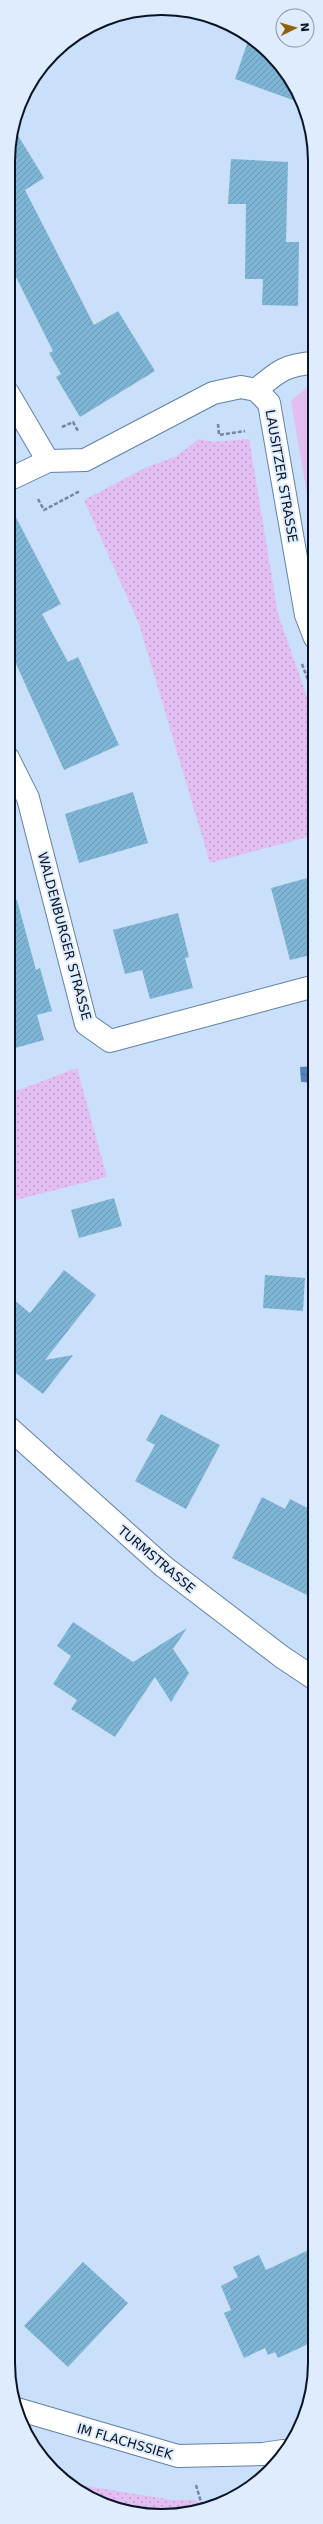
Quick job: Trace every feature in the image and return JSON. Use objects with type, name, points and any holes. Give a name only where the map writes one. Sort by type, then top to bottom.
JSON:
[{"type":"street","points":[[15,477],[48,461],[85,460],[213,393],[241,386],[256,390],[280,370],[297,363],[308,363]]},
{"type":"street","name":"LAUSITZER STRASSE","points":[[256,390],[269,403],[308,620]]},
{"type":"street","points":[[15,405],[48,461]]},
{"type":"street","name":"WALDENBURGER STRASSE","points":[[15,772],[28,798],[86,1024],[110,1041],[308,988]]},
{"type":"street","name":"TURMSTRASSE","points":[[15,1433],[163,1566],[282,1657],[308,1674]]},
{"type":"street","name":"IM FLACHSSIEK","points":[[23,2411],[178,2456],[263,2454],[278,2452]]},
{"type":"path","points":[[196,2484],[201,2503]]},
{"type":"shaded area","points":[[308,388],[308,501],[291,401]]},
{"type":"shaded area","points":[[199,439],[212,442],[249,439],[278,614],[308,700],[308,837],[210,863],[139,624],[84,500],[147,467],[177,456]]},
{"type":"shaded area","points":[[77,1068],[107,1177],[15,1200],[15,1091]]},
{"type":"shaded area","points":[[82,2486],[173,2500],[196,2500],[199,2504],[181,2508],[142,2508],[105,2498]]},
{"type":"water","points":[[308,1066],[308,1082],[301,1082],[300,1067]]},
{"type":"building","points":[[247,43],[258,51],[278,72],[295,101],[235,79]]},
{"type":"building","points":[[18,135],[44,178],[25,190],[94,325],[118,311],[155,371],[80,417],[56,377],[61,374],[49,353],[53,351],[15,275],[15,152]]},
{"type":"building","points":[[231,159],[288,162],[286,242],[299,242],[298,306],[262,305],[263,279],[245,279],[246,204],[228,204]]},
{"type":"building","points":[[15,515],[61,604],[42,614],[68,662],[78,657],[119,745],[64,770],[15,662]]},
{"type":"building","points":[[133,792],[148,843],[79,863],[65,814]]},
{"type":"building","points":[[308,878],[308,956],[290,960],[271,888]]},
{"type":"building","points":[[15,900],[17,900],[36,970],[40,968],[52,1011],[37,1015],[44,1040],[15,1048]]},
{"type":"building","points":[[178,913],[189,957],[185,958],[193,988],[150,999],[142,970],[125,974],[113,930]]},
{"type":"building","points":[[114,1198],[122,1226],[79,1238],[71,1210]]},
{"type":"building","points":[[64,1270],[96,1295],[45,1360],[73,1355],[43,1394],[15,1372],[15,1301],[30,1313]]},
{"type":"building","points":[[265,1275],[305,1278],[303,1311],[263,1308]]},
{"type":"building","points":[[161,1414],[220,1445],[186,1509],[135,1481],[155,1445],[146,1440]]},
{"type":"building","points":[[262,1497],[285,1509],[290,1499],[308,1508],[308,1596],[232,1558]]},
{"type":"building","points":[[73,1622],[133,1662],[187,1628],[173,1649],[189,1673],[171,1702],[155,1677],[115,1737],[71,1709],[77,1700],[53,1684],[71,1656],[57,1646]]},
{"type":"building","points":[[308,2250],[308,2344],[278,2358],[275,2352],[268,2355],[265,2348],[244,2358],[224,2313],[231,2310],[221,2286],[238,2277],[233,2267],[259,2255],[266,2270]]},
{"type":"building","points":[[83,2262],[128,2303],[68,2367],[24,2326]]}]
